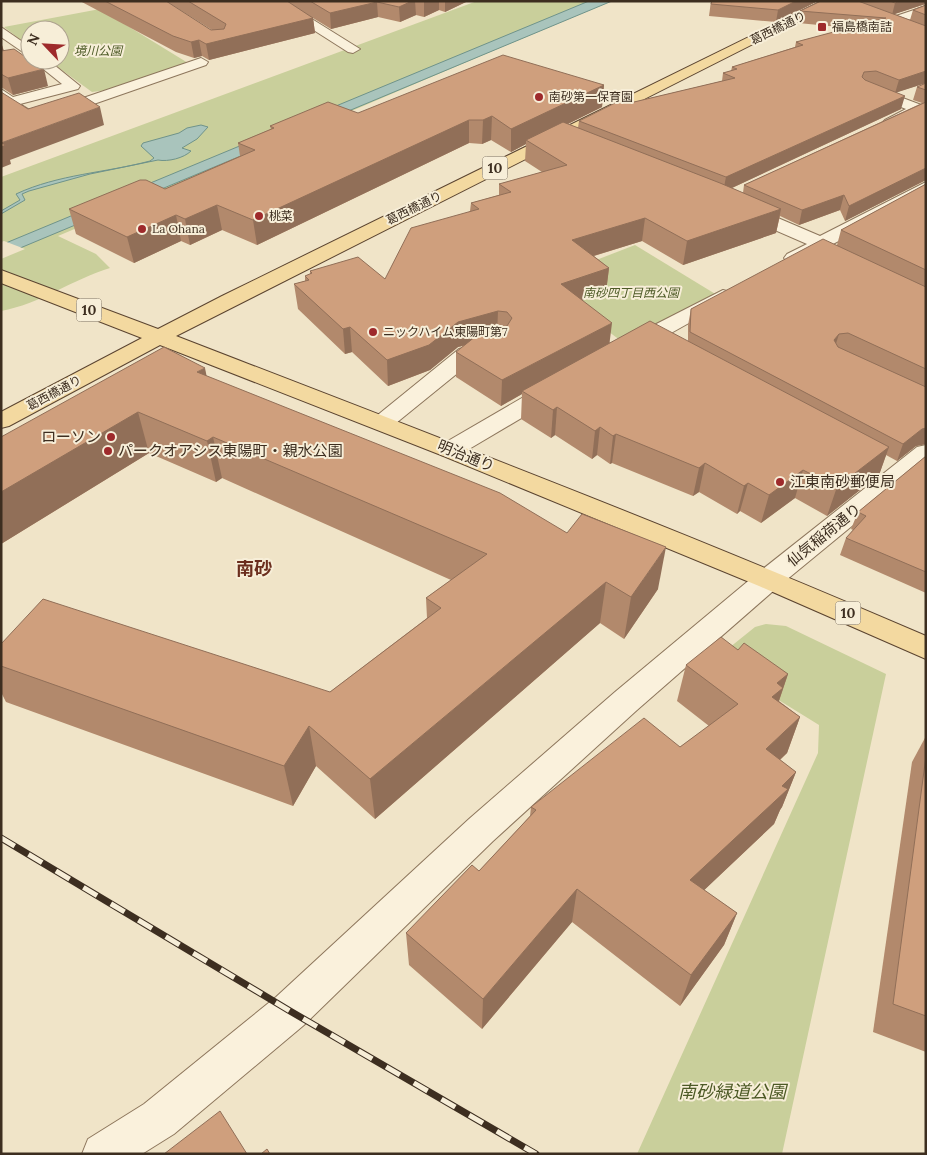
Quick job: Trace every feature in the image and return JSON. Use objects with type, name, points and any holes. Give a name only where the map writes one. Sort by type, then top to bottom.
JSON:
[{"type":"main road","name":"葛西橋通り","points":[[1,421],[160,336],[560,135],[836,2]]},
{"type":"main road","name":"明治通り","points":[[10,279],[450,450],[769,579],[926,648]]},
{"type":"street","points":[[274,1],[353,49]]},
{"type":"street","points":[[910,28],[886,20],[926,10]]},
{"type":"street","points":[[1,31],[20,51]]},
{"type":"street","points":[[4,99],[34,120],[201,62]]},
{"type":"street","points":[[52,70],[94,99]]},
{"type":"street","points":[[4,99],[73,86]]},
{"type":"street","points":[[867,89],[919,109],[875,130]]},
{"type":"street","points":[[894,100],[918,91]]},
{"type":"street","points":[[560,135],[584,144]]},
{"type":"street","points":[[776,268],[926,187]]},
{"type":"street","points":[[732,204],[819,244],[851,262]]},
{"type":"street","points":[[618,353],[657,342],[741,286]]},
{"type":"street","points":[[382,423],[467,354],[498,344]]},
{"type":"street","points":[[450,450],[575,377]]},
{"type":"street","name":"仙気稲荷通り","points":[[103,1154],[159,1119],[290,1011],[481,830],[769,579],[891,469],[926,452]]},
{"type":"green space","points":[[477,1],[610,1],[58,236],[96,254],[110,268],[83,278],[29,303],[1,311],[1,177]]},
{"type":"green space","name":"境川公園","points":[[100,9],[188,63],[108,90],[92,92],[62,70],[70,70],[70,20],[41,20]]},
{"type":"green space","name":"境川公園","points":[[20,24],[20,39],[4,27]]},
{"type":"green space","name":"南砂四丁目西公園","points":[[635,245],[717,295],[625,344],[542,281]]},
{"type":"green space","name":"南砂緑道公園","points":[[766,624],[786,626],[886,674],[782,1154],[637,1154],[818,753],[819,725],[714,660],[755,627]]},
{"type":"water","points":[[589,1],[612,1],[1,256],[1,245]]},
{"type":"water","points":[[201,125],[208,127],[197,139],[182,148],[191,151],[184,156],[90,174],[29,191],[22,194],[25,200],[1,214],[1,211],[20,200],[16,194],[32,187],[65,178],[150,161],[154,158],[141,146],[143,143]]},
{"type":"pier","points":[[4,241],[25,249],[1,259],[1,242]]},
{"type":"building","points":[[105,1],[166,1],[211,30],[224,29],[226,24],[188,1],[287,1],[313,18],[206,44],[199,40],[191,42],[173,36]]},
{"type":"building","points":[[310,1],[412,1],[399,7],[377,2],[330,13]]},
{"type":"building","points":[[712,1],[796,1],[778,10],[711,4]]},
{"type":"building","points":[[821,1],[858,1],[926,26],[926,71],[899,80],[876,71],[864,72],[862,77],[865,80],[905,96],[726,177],[579,121],[623,99],[634,102],[735,78],[723,73],[737,69],[732,67],[803,45],[796,42],[886,18],[800,11]]},
{"type":"building","points":[[926,5],[926,15],[913,10]]},
{"type":"building","points":[[14,49],[20,53],[20,70],[40,70],[8,78],[1,74],[1,51]]},
{"type":"building","points":[[503,55],[604,85],[511,129],[492,116],[483,120],[469,120],[253,220],[217,205],[185,219],[176,215],[127,237],[69,209],[140,180],[146,180],[165,189],[255,150],[238,143],[274,128],[270,126],[328,102],[358,113]]},
{"type":"building","points":[[926,83],[926,90],[917,87]]},
{"type":"building","points":[[1,92],[28,109],[79,93],[100,107],[1,143]]},
{"type":"building","points":[[926,102],[926,168],[849,206],[844,195],[802,210],[744,185]]},
{"type":"building","points":[[563,122],[720,183],[781,209],[687,241],[645,218],[572,240],[609,268],[561,284],[612,323],[502,380],[456,352],[476,336],[507,326],[512,318],[507,312],[498,311],[458,322],[429,345],[387,360],[350,327],[343,329],[294,284],[309,280],[305,276],[312,273],[310,271],[358,257],[385,279],[411,228],[479,209],[471,203],[511,192],[499,184],[567,165],[526,140]]},
{"type":"building","points":[[926,184],[926,270],[841,230]]},
{"type":"building","points":[[823,239],[926,287],[926,369],[848,333],[839,334],[834,340],[838,347],[926,387],[926,428],[903,444],[690,332],[691,309]]},
{"type":"building","points":[[650,321],[889,447],[837,487],[803,470],[769,495],[748,483],[744,486],[705,463],[699,468],[616,434],[613,436],[600,427],[595,431],[557,407],[553,410],[522,391]]},
{"type":"building","points":[[164,347],[205,368],[197,372],[500,493],[567,533],[582,514],[666,547],[631,597],[606,582],[370,779],[309,726],[284,766],[1,666],[1,644],[43,599],[330,692],[441,608],[426,598],[487,554],[213,437],[207,441],[138,412],[1,492],[1,437]]},
{"type":"building","points":[[926,456],[926,572],[846,538],[866,516],[858,512]]},
{"type":"building","points":[[721,637],[738,650],[744,643],[788,674],[777,683],[783,688],[772,697],[800,717],[766,749],[796,772],[782,786],[788,789],[690,880],[737,913],[691,975],[577,889],[483,999],[406,933],[472,865],[479,871],[536,810],[531,807],[644,718],[680,747],[738,704],[686,665]]},
{"type":"building","points":[[926,756],[926,1016],[893,1004]]},
{"type":"building","points":[[220,1111],[247,1154],[164,1154]]},
{"type":"building","points":[[267,1149],[270,1154],[261,1154]]},
{"type":"railway","points":[[1,838],[290,1011],[536,1154]]},
{"type":"place","name":"福島橋南詰","points":[[822,27]]},
{"type":"place","name":"南砂第一保育園","points":[[539,97]]},
{"type":"place","name":"桃菜","points":[[259,216]]},
{"type":"place","name":"La Ohana","points":[[142,229]]},
{"type":"place","name":"ニックハイム東陽町第7","points":[[373,332]]},
{"type":"place","name":"ローソン","points":[[111,437]]},
{"type":"place","name":"パークオアシス東陽町・親水公園","points":[[108,451]]},
{"type":"place","name":"江東南砂郵便局","points":[[780,482]]},
{"type":"district","name":"南砂","points":[[254,569]]}]
